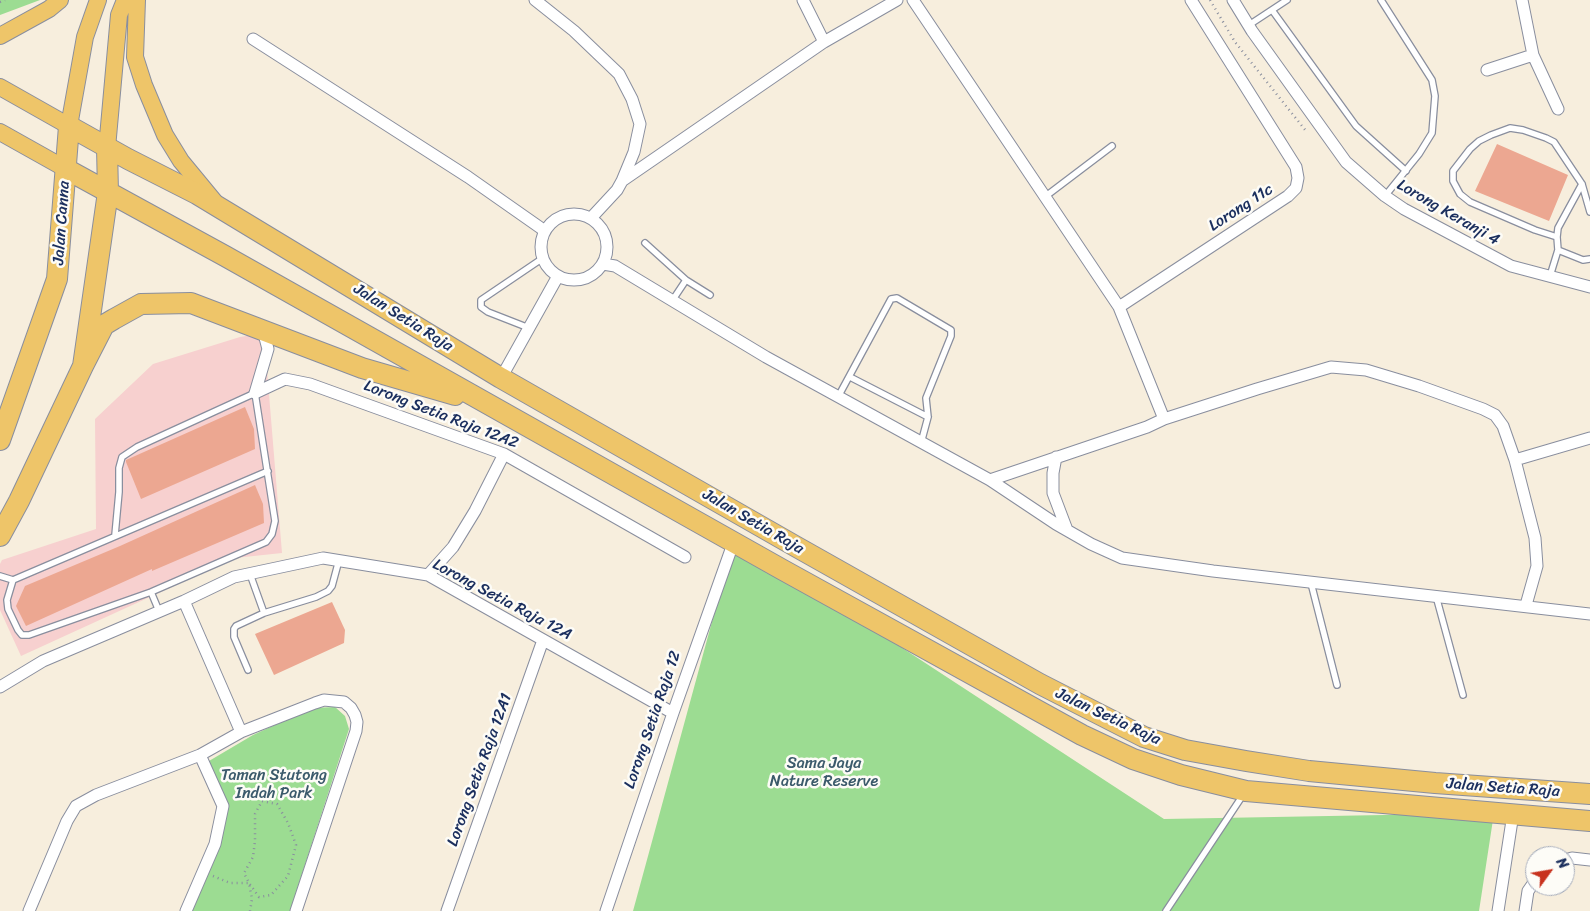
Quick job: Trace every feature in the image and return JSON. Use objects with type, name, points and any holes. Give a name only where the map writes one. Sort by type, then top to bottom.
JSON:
[{"type":"highway","name":"Jalan Setia Raja","points":[[69,126],[107,148],[197,194],[501,378],[1040,684],[1144,737],[1185,750],[1246,762],[1309,771],[1435,783],[1590,794]]},
{"type":"highway","name":"Jalan Canna","points":[[0,440],[58,279],[69,126]]},
{"type":"highway","points":[[83,366],[108,192],[107,148]]},
{"type":"highway","name":"Jalan Setia Raja","points":[[66,169],[1082,735],[1133,759],[1181,775],[1246,791],[1590,821]]},
{"type":"highway","points":[[0,536],[19,501],[104,325],[141,304],[191,303],[362,368],[488,404]]},
{"type":"highway","points":[[1185,750],[1197,762],[1236,774],[1242,781],[1246,791]]},
{"type":"highway","points":[[1435,783],[1441,791],[1450,795],[1506,802],[1512,808],[1513,814]]},
{"type":"main road","points":[[0,36],[49,9],[60,0]]},
{"type":"main road","name":"Jalan Canna","points":[[69,126],[85,37],[98,0]]},
{"type":"main road","points":[[107,148],[119,15],[125,0]]},
{"type":"main road","points":[[137,0],[135,57],[144,85],[177,155],[219,207]]},
{"type":"main road","points":[[0,87],[69,126]]},
{"type":"main road","points":[[0,132],[66,169]]},
{"type":"street","points":[[535,0],[574,31],[619,74],[632,98],[640,124],[634,152],[622,181],[591,218]]},
{"type":"street","points":[[803,0],[824,42]]},
{"type":"street","points":[[622,181],[824,42],[896,0]]},
{"type":"street","points":[[913,0],[1119,307],[1164,419]]},
{"type":"street","name":"Lorong 11c","points":[[1119,307],[1288,196],[1296,188],[1298,178],[1296,167],[1191,0]]},
{"type":"street","name":"Lorong Keranji 4","points":[[1233,0],[1346,162],[1385,196],[1404,209],[1511,266],[1590,287]]},
{"type":"street","points":[[1522,0],[1533,55],[1558,109]]},
{"type":"street","points":[[253,39],[468,177],[545,231]]},
{"type":"street","points":[[1487,70],[1533,55]]},
{"type":"street","points":[[574,213],[591,218],[603,230],[607,247],[603,264],[591,276],[575,280],[558,276],[549,268],[543,258],[541,249],[545,231],[557,218],[574,213]]},
{"type":"street","points":[[603,264],[616,266],[766,357],[990,480],[1091,544],[1122,558],[1213,571],[1526,605],[1590,614]]},
{"type":"street","points":[[501,378],[558,276]]},
{"type":"street","points":[[255,393],[268,349],[263,330]]},
{"type":"street","points":[[990,480],[1164,419],[1331,367],[1366,370],[1419,386],[1496,415],[1515,460],[1535,538],[1538,566],[1526,605]]},
{"type":"street","name":"Lorong Setia Raja 12A2","points":[[255,393],[285,379],[310,384],[504,454],[685,557]]},
{"type":"street","points":[[1515,460],[1590,438]]},
{"type":"street","points":[[428,575],[453,547],[504,454]]},
{"type":"street","points":[[1056,457],[1053,473],[1053,493],[1067,530]]},
{"type":"street","name":"Lorong Setia Raja 12","points":[[606,911],[672,712],[734,541]]},
{"type":"street","name":"Lorong Setia Raja 12A","points":[[2,682],[43,661],[184,602],[234,577],[323,558],[428,575],[672,712]]},
{"type":"street","points":[[184,602],[241,732]]},
{"type":"street","name":"Lorong Setia Raja 12A1","points":[[447,911],[543,640]]},
{"type":"street","points":[[29,911],[67,821],[76,806],[96,796],[200,756],[241,732],[324,700],[344,702],[355,715],[357,722],[356,731],[296,911]]},
{"type":"street","points":[[186,911],[215,844],[223,806],[200,756]]},
{"type":"street","points":[[1498,911],[1513,814]]},
{"type":"street","points":[[1575,858],[1590,860]]},
{"type":"street","points":[[1525,911],[1527,896]]},
{"type":"lane","points":[[1249,25],[1286,0]]},
{"type":"lane","points":[[1380,0],[1432,80],[1435,96],[1432,133],[1419,154],[1385,196]]},
{"type":"lane","points":[[1272,10],[1356,126],[1406,171]]},
{"type":"lane","points":[[1557,237],[1535,230],[1470,202],[1460,194],[1453,181],[1453,171],[1470,149],[1479,141],[1510,128],[1523,130],[1554,142],[1582,184],[1590,212]]},
{"type":"lane","points":[[1046,196],[1112,146]]},
{"type":"lane","points":[[1550,276],[1558,250],[1558,228],[1582,184]]},
{"type":"lane","points":[[645,243],[686,280],[710,295]]},
{"type":"lane","points":[[1558,250],[1583,260],[1590,258]]},
{"type":"lane","points":[[529,328],[481,308],[481,300],[543,258]]},
{"type":"lane","points":[[672,301],[686,280]]},
{"type":"lane","points":[[838,397],[891,299],[897,298],[951,330],[952,336],[926,398],[928,417],[921,443]]},
{"type":"lane","points":[[850,377],[928,417]]},
{"type":"lane","points":[[13,580],[7,600],[8,609],[22,635],[29,635],[151,592],[266,542],[272,534],[275,521],[255,393],[137,446],[122,457],[119,468],[115,535]]},
{"type":"lane","points":[[0,576],[13,580],[268,471]]},
{"type":"lane","points":[[248,670],[234,637],[234,629],[240,624],[264,613],[316,597],[328,591],[332,586],[339,560]]},
{"type":"lane","points":[[250,574],[264,613]]},
{"type":"lane","points":[[1310,582],[1337,685]]},
{"type":"lane","points":[[151,592],[159,611]]},
{"type":"lane","points":[[1436,595],[1463,695]]},
{"type":"lane","points":[[1166,911],[1246,791]]},
{"type":"path","points":[[0,2],[5,0]]},
{"type":"path","points":[[249,883],[260,897],[271,895],[288,876],[296,845],[288,823],[277,804],[262,801],[255,814],[253,857],[244,873],[249,883],[252,899],[250,911]]},
{"type":"path","points":[[203,871],[230,883],[249,883]]},
{"type":"shaded area","points":[[264,333],[282,553],[235,558],[21,656],[0,610],[0,564],[2,560],[96,529],[95,419],[153,364],[240,337]]},
{"type":"green space","points":[[0,0],[40,0],[0,15]]},
{"type":"green space","name":"Sama Jaya Nature Reserve","points":[[734,541],[783,570],[1164,819],[1494,813],[1479,911],[633,911]]},
{"type":"green space","name":"Taman Stutong Indah Park","points":[[335,707],[345,716],[349,729],[290,911],[188,911],[224,807],[209,761],[253,735],[312,708]]},
{"type":"building","points":[[1497,144],[1568,175],[1549,221],[1475,191]]},
{"type":"building","points":[[245,407],[254,429],[255,449],[141,499],[126,460]]},
{"type":"building","points":[[255,485],[263,504],[264,523],[152,571],[152,569],[26,626],[16,606],[25,586],[120,546]]},
{"type":"building","points":[[332,602],[345,630],[344,643],[274,675],[255,634]]}]
